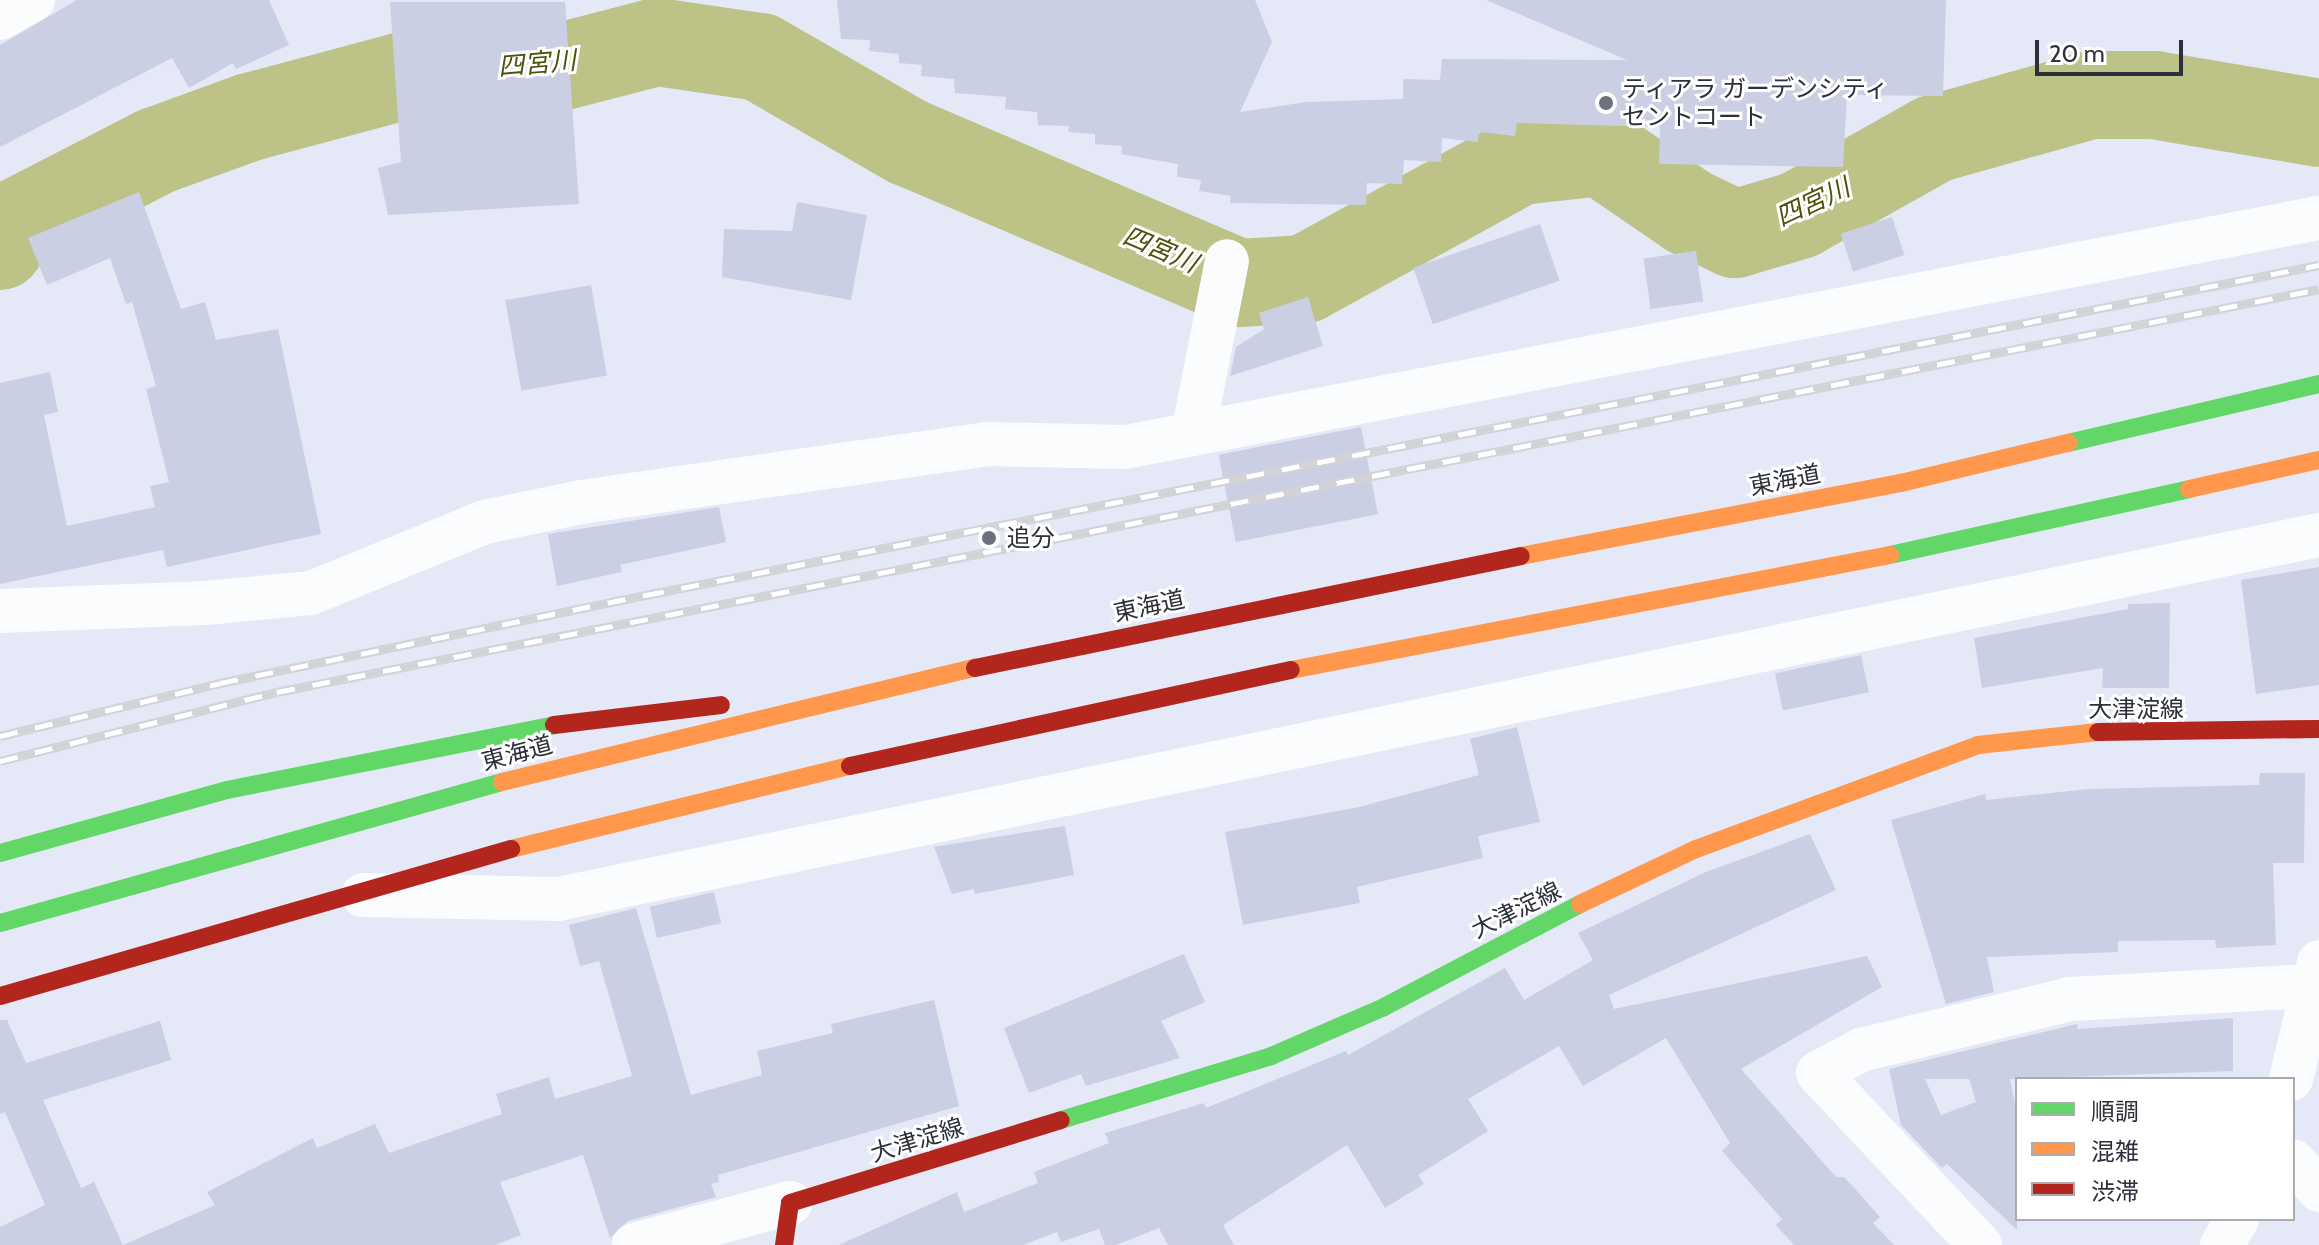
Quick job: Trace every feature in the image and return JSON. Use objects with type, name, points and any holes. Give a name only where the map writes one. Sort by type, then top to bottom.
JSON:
[{"type":"main road","name":"東海道","points":[[0,923],[531,774],[860,693],[1332,592],[1901,483],[2197,417],[2319,384]]},
{"type":"main road","points":[[0,996],[342,895],[854,765],[1222,683],[1834,568],[2319,460]]},
{"type":"main road","points":[[0,853],[227,790],[368,758],[607,715],[860,693]]},
{"type":"main road","name":"大津淀線","points":[[787,1224],[1271,1056],[1384,1007],[1496,945],[1696,849],[1978,745],[2065,733],[2319,729]]},
{"type":"street","points":[[0,18],[33,0]]},
{"type":"street","points":[[0,611],[206,603],[311,593],[485,522],[581,502],[986,444],[1125,447],[2319,218]]},
{"type":"street","points":[[1193,434],[1223,280]]},
{"type":"street","points":[[342,895],[558,899],[2319,535]]},
{"type":"street","points":[[1980,1245],[1818,1073],[1861,1050],[2070,999],[2316,974],[2291,1077]]},
{"type":"street","points":[[2295,1163],[2319,1190]]},
{"type":"street","points":[[2222,1245],[2236,1221]]},
{"type":"street","points":[[634,1245],[787,1224]]},
{"type":"building","points":[[77,0],[269,0],[289,45],[236,69],[233,63],[189,88],[172,58],[0,147],[0,45]]},
{"type":"building","name":"ティアラ ガーデンシティ セントコート","points":[[837,0],[1255,0],[1272,42],[1240,112],[1306,102],[1403,99],[1403,79],[1440,80],[1442,59],[1627,60],[1486,0],[1946,0],[1943,96],[1847,95],[1843,167],[1659,164],[1660,127],[1517,123],[1515,136],[1479,132],[1478,142],[1442,138],[1441,162],[1404,160],[1402,184],[1367,183],[1366,205],[1230,203],[1231,196],[1199,191],[1201,180],[1177,177],[1178,164],[1121,154],[1122,146],[1095,144],[1095,134],[1068,132],[1069,126],[1038,125],[1037,112],[1005,109],[1006,97],[955,93],[954,79],[921,76],[922,65],[899,63],[899,54],[869,51],[870,40],[841,39]]},
{"type":"building","points":[[390,2],[565,2],[579,204],[388,215],[378,168],[401,162]]},
{"type":"building","points":[[139,192],[181,309],[205,302],[216,340],[278,329],[321,534],[167,567],[163,550],[0,584],[0,383],[50,372],[58,412],[44,415],[67,526],[155,507],[150,486],[169,482],[146,389],[156,386],[132,302],[126,304],[110,258],[47,285],[28,238]]},
{"type":"building","points":[[797,202],[867,215],[851,300],[722,277],[724,229],[792,231]]},
{"type":"building","points":[[1892,217],[1904,255],[1853,272],[1841,234]]},
{"type":"building","points":[[1540,224],[1560,281],[1433,324],[1413,268]]},
{"type":"building","points":[[1696,251],[1703,302],[1651,309],[1644,258]]},
{"type":"building","points":[[591,285],[607,376],[521,391],[505,300]]},
{"type":"building","points":[[1308,297],[1323,346],[1230,376],[1236,347],[1264,329],[1259,313]]},
{"type":"building","points":[[1361,427],[1378,514],[1236,542],[1219,455]]},
{"type":"building","points":[[719,507],[726,542],[620,565],[622,572],[557,586],[548,534]]},
{"type":"building","points":[[2319,567],[2319,685],[2256,694],[2241,580]]},
{"type":"building","points":[[2170,603],[2169,688],[2102,688],[2103,668],[1982,688],[1974,638],[2128,609],[2128,604]]},
{"type":"building","points":[[1861,655],[1869,692],[1783,710],[1775,673]]},
{"type":"building","points":[[1517,727],[1540,822],[1478,836],[1483,858],[1357,887],[1360,903],[1243,925],[1225,832],[1359,807],[1479,775],[1470,739]]},
{"type":"building","points":[[2260,773],[2305,773],[2304,863],[2273,863],[2276,945],[2216,948],[2215,940],[2118,941],[2118,952],[1987,957],[1994,992],[1946,1004],[1891,820],[1985,794],[1986,800],[2089,789],[2259,785]]},
{"type":"building","points":[[1065,826],[1074,875],[975,894],[974,889],[952,894],[934,847]]},
{"type":"building","points":[[1810,834],[1836,890],[1609,995],[1614,1009],[1867,956],[1882,987],[1741,1069],[1836,1177],[1844,1177],[1880,1217],[1873,1223],[1894,1245],[1794,1245],[1776,1225],[1782,1219],[1722,1151],[1730,1143],[1666,1038],[1583,1086],[1559,1046],[1468,1099],[1488,1131],[1418,1175],[1424,1184],[1385,1208],[1347,1145],[1223,1225],[1234,1245],[1168,1245],[1159,1228],[1116,1245],[1105,1245],[1099,1229],[1061,1242],[1057,1232],[1023,1245],[839,1245],[957,1192],[964,1212],[1038,1183],[1034,1172],[1109,1143],[1105,1133],[1204,1103],[1206,1108],[1346,1051],[1348,1055],[1505,968],[1524,1000],[1593,960],[1578,933],[1706,872]]},
{"type":"building","points":[[714,892],[721,923],[657,938],[650,907]]},
{"type":"building","points":[[636,908],[691,1095],[762,1075],[757,1051],[833,1033],[831,1024],[934,1000],[959,1106],[718,1175],[719,1182],[711,1184],[716,1197],[628,1221],[610,1238],[583,1155],[500,1182],[521,1235],[495,1245],[123,1245],[215,1205],[207,1192],[313,1138],[317,1148],[375,1124],[389,1153],[502,1114],[496,1094],[549,1077],[555,1099],[632,1076],[599,961],[580,966],[569,925]]},
{"type":"building","points":[[1184,954],[1205,1002],[1161,1021],[1180,1058],[1086,1086],[1081,1074],[1029,1093],[1004,1028]]},
{"type":"building","points":[[2233,1018],[2233,1071],[2010,1079],[2015,1105],[2017,1230],[1947,1164],[1942,1168],[1901,1125],[1889,1069],[2077,1024],[2078,1029]],"holes":[[[1925,1079],[1969,1079],[1976,1102],[1941,1115]]]},
{"type":"building","points":[[0,1020],[7,1020],[26,1063],[160,1021],[171,1060],[43,1100],[81,1188],[94,1182],[123,1245],[0,1245],[0,1227],[45,1205],[5,1112],[0,1114]]},
{"type":"waterway","name":"四宮川","points":[[0,246],[14,224],[156,151],[250,117],[418,72],[564,66],[657,42],[760,57],[908,142],[1239,283],[1305,279],[1520,161],[1601,152],[1689,212],[1735,234],[1799,215],[1934,139],[2091,95],[2154,95],[2319,123]]},
{"type":"railway","points":[[0,736],[220,683],[646,595],[2319,265]]},
{"type":"railway","points":[[0,761],[277,692],[2319,289]]},
{"type":"traffic: fast","points":[[2068,443],[2319,384]]},
{"type":"traffic: fast","points":[[1890,555],[2189,489]]},
{"type":"traffic: fast","points":[[0,853],[227,790],[554,725]]},
{"type":"traffic: fast","points":[[0,923],[502,782]]},
{"type":"traffic: fast","points":[[1061,1120],[1271,1056],[1384,1007],[1580,904]]},
{"type":"traffic: slow","points":[[1521,556],[1901,483],[2068,443]]},
{"type":"traffic: slow","points":[[2189,489],[2319,460]]},
{"type":"traffic: slow","points":[[1291,670],[1890,555]]},
{"type":"traffic: slow","points":[[502,782],[975,668]]},
{"type":"traffic: slow","points":[[1580,904],[1696,849],[1978,745],[2098,732]]},
{"type":"traffic: slow","points":[[511,849],[850,766]]},
{"type":"traffic: jam","points":[[975,668],[1521,556]]},
{"type":"traffic: jam","points":[[850,766],[1291,670]]},
{"type":"traffic: jam","points":[[554,725],[721,705]]},
{"type":"traffic: jam","points":[[2098,732],[2319,729]]},
{"type":"traffic: jam","points":[[0,996],[511,849]]},
{"type":"traffic: jam","points":[[784,1245],[790,1203],[1061,1120]]},
{"type":"place","name":"ティアラ ガーデンシティ セントコート","points":[[1606,103]]},
{"type":"place","name":"追分","points":[[989,538]]}]
